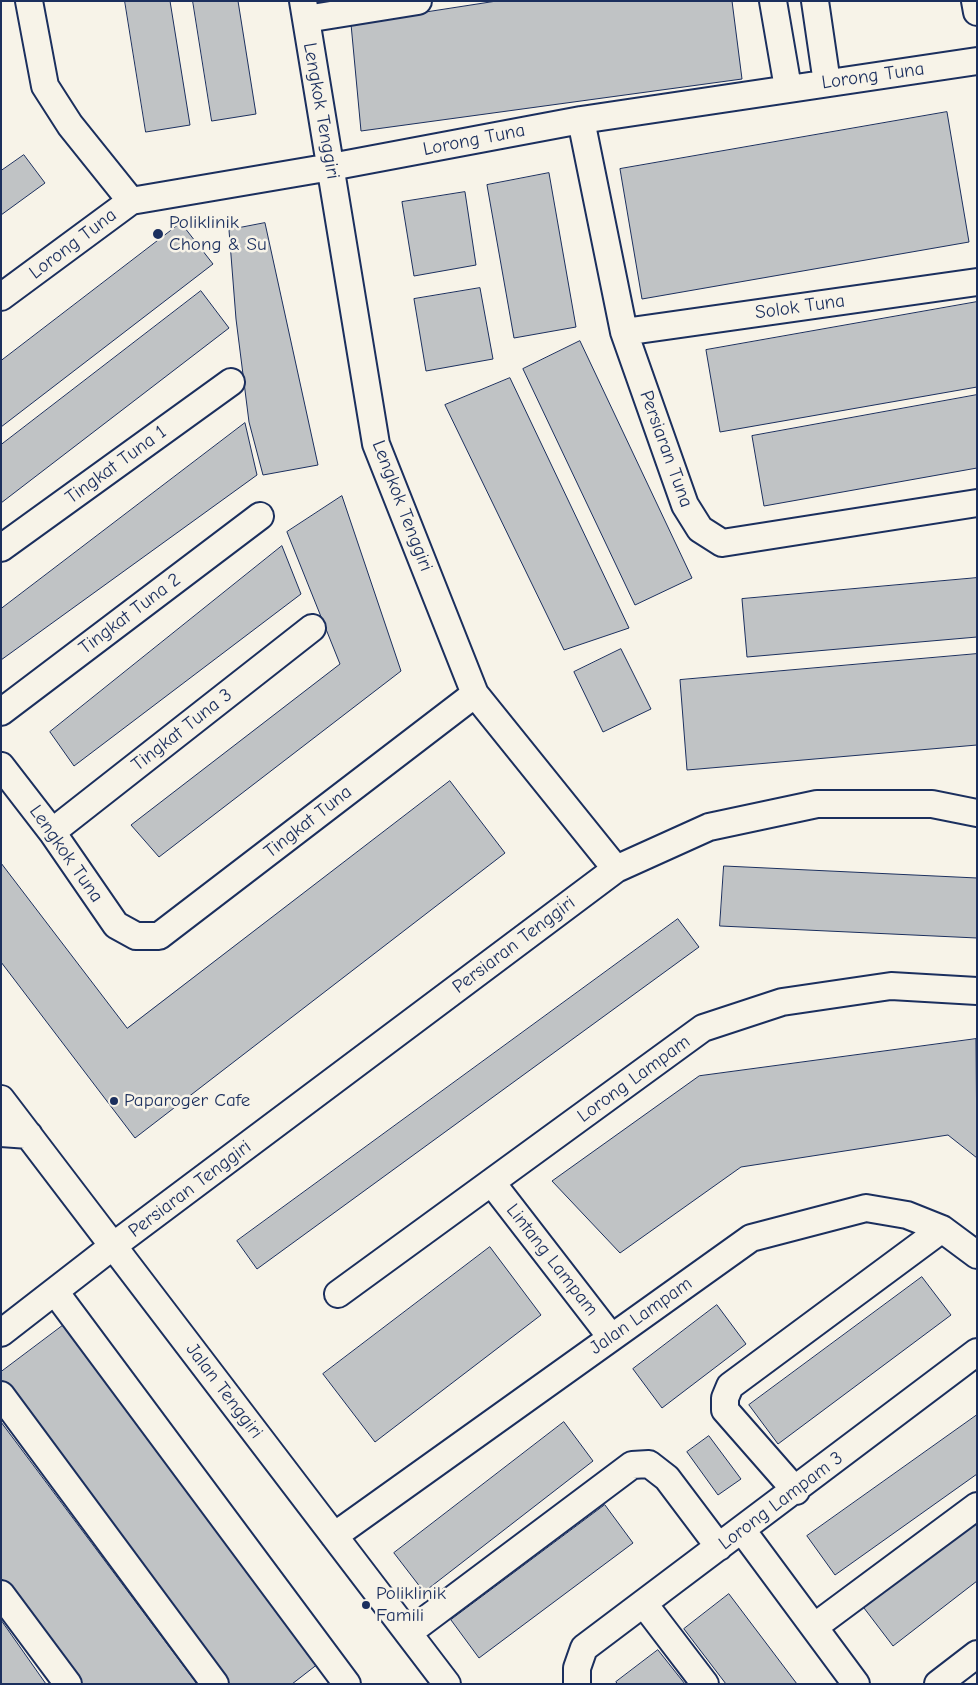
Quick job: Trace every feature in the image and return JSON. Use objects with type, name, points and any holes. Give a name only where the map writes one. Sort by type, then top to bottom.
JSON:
[{"type":"street","points":[[29,1],[45,86],[70,125],[131,201]]},
{"type":"street","points":[[304,10],[418,1]]},
{"type":"street","points":[[773,1],[788,88]]},
{"type":"street","points":[[815,1],[827,83]]},
{"type":"street","points":[[975,1],[977,12]]},
{"type":"street","name":"Lengkok Tenggiri","points":[[304,10],[376,444],[475,694],[616,869]]},
{"type":"street","name":"Lorong Tuna","points":[[1,297],[131,201],[330,167],[581,120],[977,61]]},
{"type":"street","name":"Persiaran Tuna","points":[[581,120],[624,332],[685,505],[700,529],[722,542],[977,503]]},
{"type":"street","name":"Solok Tuna","points":[[624,332],[977,282]]},
{"type":"street","name":"Tingkat Tuna 1","points":[[1,548],[231,382]]},
{"type":"street","name":"Tingkat Tuna 2","points":[[1,712],[260,516]]},
{"type":"street","name":"Tingkat Tuna 3","points":[[52,832],[312,628]]},
{"type":"street","name":"Tingkat Tuna","points":[[136,936],[159,936],[475,694]]},
{"type":"street","name":"Lengkok Tuna","points":[[1,766],[52,832],[116,925],[136,936]]},
{"type":"street","name":"Persiaran Tenggiri","points":[[1,1333],[56,1293],[113,1246],[616,869],[709,828],[817,804],[932,804],[977,813]]},
{"type":"street","name":"Lorong Lampam","points":[[338,1294],[703,1028],[782,1002],[891,986],[977,991]]},
{"type":"street","name":"Jalan Tenggiri","points":[[1,1099],[447,1684]]},
{"type":"street","points":[[1,1133],[29,1135]]},
{"type":"street","name":"Lintang Lampam","points":[[492,1183],[611,1337]]},
{"type":"street","name":"Jalan Lampam","points":[[334,1536],[751,1238],[866,1208],[907,1214],[942,1228],[977,1255]]},
{"type":"street","points":[[796,1490],[725,1410],[725,1398],[730,1386],[942,1228]]},
{"type":"street","points":[[56,1293],[347,1684]]},
{"type":"street","name":"Lorong Lampam 3","points":[[577,1684],[577,1668],[584,1648],[977,1352]]},
{"type":"street","points":[[1,1395],[215,1684]]},
{"type":"street","points":[[408,1633],[632,1465],[649,1464],[666,1478],[719,1547]]},
{"type":"street","points":[[814,1627],[977,1506]]},
{"type":"street","points":[[742,1530],[856,1684]]},
{"type":"street","points":[[1,1594],[68,1684]]},
{"type":"street","points":[[644,1604],[705,1684]]},
{"type":"street","points":[[938,1684],[977,1654]]},
{"type":"building","points":[[125,1],[170,1],[190,125],[146,132]]},
{"type":"building","points":[[193,1],[238,1],[256,114],[212,121]]},
{"type":"building","points":[[497,1],[732,1],[742,79],[361,131],[351,24]]},
{"type":"building","points":[[947,112],[969,242],[642,299],[620,169]]},
{"type":"building","points":[[24,155],[45,183],[1,215],[1,171]]},
{"type":"building","points":[[549,173],[576,327],[514,338],[487,185]]},
{"type":"building","points":[[465,192],[476,265],[414,276],[402,202]]},
{"type":"building","points":[[181,223],[213,264],[1,427],[1,361]]},
{"type":"building","points":[[265,223],[318,465],[263,475],[249,422],[236,319],[229,230]]},
{"type":"building","points":[[480,288],[493,359],[426,371],[414,299]]},
{"type":"building","points":[[201,291],[229,328],[1,503],[1,445]]},
{"type":"building","points":[[977,302],[977,387],[720,432],[706,350]]},
{"type":"building","points":[[580,341],[692,578],[635,605],[523,369]]},
{"type":"building","points":[[510,378],[629,628],[564,650],[445,405]]},
{"type":"building","points":[[977,395],[977,468],[764,506],[752,436]]},
{"type":"building","points":[[245,423],[257,475],[1,660],[1,609]]},
{"type":"building","points":[[342,496],[401,671],[159,857],[131,825],[340,664],[287,532]]},
{"type":"building","points":[[282,546],[301,594],[74,766],[50,732]]},
{"type":"building","points":[[977,578],[977,637],[747,657],[742,599]]},
{"type":"building","points":[[621,649],[651,709],[603,732],[574,672]]},
{"type":"building","points":[[977,654],[977,745],[687,770],[680,680]]},
{"type":"building","points":[[450,781],[505,853],[135,1138],[1,962],[1,863],[127,1028]]},
{"type":"building","points":[[724,866],[977,878],[977,938],[720,926]]},
{"type":"building","points":[[678,919],[699,947],[257,1269],[237,1241]]},
{"type":"building","points":[[976,1039],[977,1158],[948,1135],[741,1167],[620,1253],[552,1181],[699,1076]]},
{"type":"building","points":[[490,1247],[541,1315],[375,1442],[323,1374]]},
{"type":"building","points":[[922,1277],[951,1315],[778,1444],[749,1405]]},
{"type":"building","points":[[717,1305],[746,1344],[662,1408],[633,1369]]},
{"type":"building","points":[[69,1321],[323,1660],[292,1684],[225,1684],[1,1386],[1,1372]]},
{"type":"building","points":[[977,1415],[977,1474],[835,1575],[807,1536]]},
{"type":"building","points":[[1,1422],[197,1684],[81,1684],[1,1578]]},
{"type":"building","points":[[564,1422],[593,1461],[424,1592],[394,1553]]},
{"type":"building","points":[[709,1436],[741,1479],[718,1495],[687,1452]]},
{"type":"building","points":[[605,1505],[633,1543],[479,1658],[451,1620]]},
{"type":"building","points":[[977,1522],[977,1581],[893,1646],[864,1608]]},
{"type":"building","points":[[729,1594],[797,1684],[726,1684],[684,1629]]},
{"type":"building","points":[[1,1620],[46,1684],[1,1684]]},
{"type":"building","points":[[658,1650],[685,1684],[618,1684],[616,1682]]},
{"type":"place","name":"Poliklinik Chong & Su","points":[[158,234]]},
{"type":"place","name":"Paparoger Cafe","points":[[114,1101]]},
{"type":"place","name":"Poliklinik Famili","points":[[366,1605]]}]
